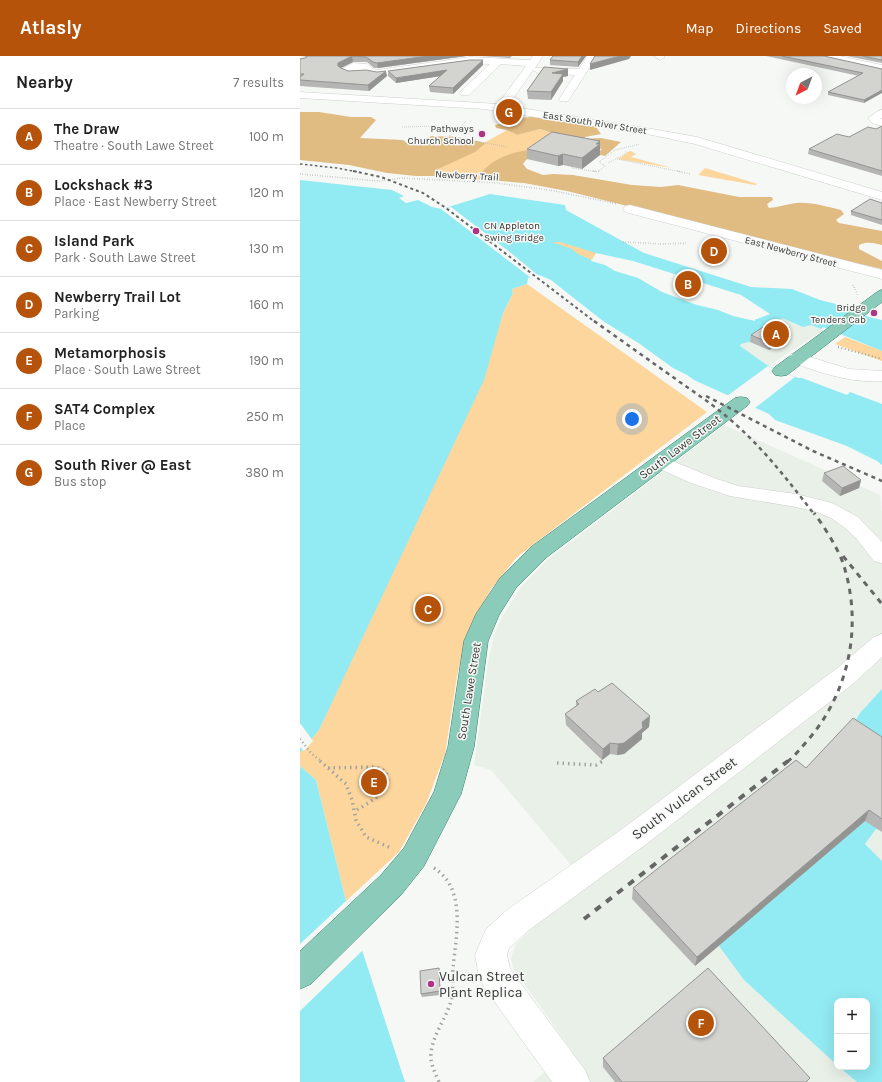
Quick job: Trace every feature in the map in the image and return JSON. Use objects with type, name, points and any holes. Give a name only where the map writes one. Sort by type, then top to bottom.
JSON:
[{"type":"main road","points":[[781,371],[882,296]]},
{"type":"main road","name":"South Lawe Street","points":[[300,973],[391,885],[414,857],[447,794],[461,747],[476,642],[488,614],[508,583],[539,552],[741,402]]},
{"type":"street","points":[[423,56],[428,66]]},
{"type":"street","points":[[564,99],[592,56]]},
{"type":"street","points":[[827,56],[882,68]]},
{"type":"street","points":[[340,81],[352,72],[364,71],[378,73],[470,60],[533,63],[581,72]]},
{"type":"street","points":[[465,93],[499,61]]},
{"type":"street","points":[[501,108],[533,63]]},
{"type":"street","name":"East South River Street","points":[[300,95],[501,108],[675,136],[882,196]]},
{"type":"street","name":"East Newberry Street","points":[[630,209],[882,275]]},
{"type":"street","points":[[797,358],[845,374],[864,377],[882,376]]},
{"type":"street","points":[[660,462],[685,474],[725,488],[754,495],[805,502],[830,509],[851,522],[864,534],[882,556]]},
{"type":"street","name":"South Vulcan Street","points":[[571,1081],[495,976],[491,955],[497,939],[518,920],[635,836],[845,676],[882,643]]},
{"type":"path","points":[[466,121],[459,129],[449,136],[507,147]]},
{"type":"path","points":[[402,127],[435,126],[464,130]]},
{"type":"path","points":[[573,167],[572,168],[598,172],[605,166],[599,162],[615,150],[645,141]]},
{"type":"path","points":[[608,163],[625,154],[626,150]]},
{"type":"path","points":[[617,159],[690,174]]},
{"type":"path","name":"Newberry Trail","points":[[300,174],[379,181],[402,178],[497,183],[571,194],[620,205],[630,209]]},
{"type":"path","points":[[623,242],[663,244],[687,243]]},
{"type":"path","points":[[853,285],[858,296]]},
{"type":"path","points":[[832,333],[840,336],[832,342],[834,345],[882,359]]},
{"type":"path","points":[[300,739],[311,753],[346,784],[359,827],[366,837],[395,849]]},
{"type":"path","points":[[557,763],[596,765],[604,761]]},
{"type":"path","points":[[328,768],[376,767],[383,770],[388,776],[388,783],[385,789],[354,812]]},
{"type":"path","points":[[439,871],[453,893],[456,931],[451,1004],[440,1026],[432,1048],[431,1062],[439,1082]]},
{"type":"shaded area","points":[[300,112],[319,112],[351,117],[371,117],[376,120],[360,138],[403,140],[408,144],[428,139],[431,136],[456,137],[486,143],[475,152],[438,169],[442,174],[440,176],[416,176],[387,173],[349,165],[300,160]]},
{"type":"shaded area","points":[[532,117],[596,127],[601,134],[585,137],[584,139],[601,138],[621,142],[605,156],[596,154],[602,149],[540,129],[517,135],[507,130],[496,128],[495,125],[518,118]]},
{"type":"shaded area","points":[[540,129],[553,134],[484,178],[487,180],[438,179],[442,174],[438,169],[507,130],[517,135]]},
{"type":"shaded area","points":[[528,150],[538,152],[526,160],[523,164],[527,169],[543,175],[573,175],[632,185],[661,187],[678,185],[739,197],[772,197],[773,200],[767,204],[769,208],[794,203],[808,203],[841,210],[844,214],[836,220],[839,223],[882,231],[882,245],[865,243],[859,245],[859,249],[882,261],[882,269],[567,191],[524,183],[487,180],[482,172],[492,163],[503,157]]},
{"type":"shaded area","points":[[631,151],[636,154],[631,157],[672,168],[618,159],[627,152]]},
{"type":"shaded area","points":[[705,168],[758,184],[755,185],[698,175]]},
{"type":"shaded area","points":[[542,237],[597,252],[591,261],[580,257]]},
{"type":"shaded area","points":[[527,284],[707,412],[517,557],[491,589],[469,629],[457,676],[445,754],[426,804],[399,852],[346,901],[316,780],[300,766],[300,753],[319,730],[497,332],[503,313],[513,293],[512,289]]},
{"type":"shaded area","points":[[782,318],[803,327],[811,325],[824,330],[768,366],[740,346],[741,344],[753,341]]},
{"type":"shaded area","points":[[845,337],[882,351],[882,361],[835,344]]},
{"type":"shaded area","points":[[724,425],[880,495],[882,514],[882,689],[860,713],[719,946],[744,980],[834,1062],[834,1070],[843,1070],[857,1082],[533,1082],[571,1050],[513,968],[511,958],[516,944],[539,922],[588,885],[491,770],[474,765],[488,663],[494,635],[501,619],[521,587],[548,559]]},
{"type":"shaded area","points":[[882,827],[882,861],[865,844],[876,829]]},
{"type":"water","points":[[300,180],[392,190],[404,196],[399,198],[406,203],[418,200],[432,207],[442,209],[490,194],[565,205],[566,210],[644,253],[751,287],[792,289],[869,317],[882,320],[882,351],[823,327],[821,329],[811,325],[803,327],[782,318],[753,341],[741,344],[740,346],[767,365],[798,378],[802,378],[847,395],[850,392],[882,404],[882,465],[847,446],[775,420],[769,414],[694,380],[673,368],[640,344],[603,321],[551,280],[539,275],[528,278],[527,284],[512,289],[513,293],[503,313],[484,380],[319,730],[300,753]],"holes":[[[552,242],[560,242],[596,253],[633,261],[741,295],[770,314],[757,319],[738,316],[654,286],[646,278],[617,271],[611,266],[592,260],[578,254],[572,249]]]},
{"type":"water","points":[[882,689],[882,827],[879,830],[876,829],[865,844],[882,861],[882,1082],[857,1082],[843,1070],[870,1070],[870,998],[834,998],[834,1062],[744,980],[719,946],[860,713]]},
{"type":"water","points":[[300,766],[316,780],[346,901],[405,1082],[300,1082]]},
{"type":"pier","name":"CN Appleton Swing Bridge","points":[[451,207],[539,276],[531,278],[441,209]]},
{"type":"pier","points":[[592,259],[646,278],[659,286],[690,298],[719,306],[737,315],[756,318],[755,321],[697,305],[662,292],[638,278],[615,271],[605,265],[591,261]]},
{"type":"pier","points":[[768,366],[795,377],[755,408],[727,396]]},
{"type":"pier","points":[[300,723],[313,741],[304,751],[300,747]]},
{"type":"pier","points":[[346,901],[350,908],[363,950],[300,1011],[300,944]]},
{"type":"building","points":[[308,56],[352,56],[338,63],[338,66],[348,71],[386,71],[368,85],[300,80],[300,77],[304,74],[300,74],[300,59]]},
{"type":"building","points":[[352,56],[428,56],[377,63],[366,57]]},
{"type":"building","points":[[553,56],[582,56],[578,62],[550,60]]},
{"type":"building","points":[[595,56],[620,56],[590,64]]},
{"type":"building","points":[[782,56],[824,56],[882,69],[882,90],[864,100],[828,92],[863,73]]},
{"type":"building","points":[[863,56],[882,56],[882,60]]},
{"type":"building","points":[[470,60],[483,60],[453,88],[429,86],[447,70],[396,78],[388,71]]},
{"type":"building","points":[[544,67],[568,69],[552,73],[563,74],[551,92],[527,91]]},
{"type":"building","points":[[882,126],[882,171],[809,149],[837,134],[849,137],[868,127],[876,129]]},
{"type":"building","points":[[552,132],[600,141],[596,144],[600,144],[582,158],[563,154],[558,156],[527,149]]},
{"type":"building","points":[[870,199],[882,203],[882,220],[851,211]]},
{"type":"building","points":[[772,321],[790,328],[770,343],[751,335]]},
{"type":"building","points":[[843,466],[861,480],[842,488],[824,473]]},
{"type":"building","points":[[612,683],[650,716],[642,722],[643,728],[624,743],[610,743],[603,749],[565,714],[579,704],[576,701],[595,689],[598,692]]},
{"type":"building","points":[[853,718],[882,737],[882,819],[869,810],[697,957],[633,888],[796,760],[806,768]]},
{"type":"building","name":"Vulcan Street Plant Replica","points":[[439,968],[440,991],[421,994],[420,971]]},
{"type":"building","points":[[708,968],[810,1078],[806,1082],[622,1082],[603,1058]]},
{"type":"railway","points":[[300,164],[355,171]]},
{"type":"railway","points":[[355,171],[381,177],[423,193],[446,208],[595,322]]},
{"type":"railway","points":[[594,321],[670,375]]},
{"type":"railway","points":[[666,372],[711,404],[750,438],[773,462],[814,514]]},
{"type":"railway","points":[[706,396],[813,451],[882,481]]},
{"type":"railway","points":[[787,762],[808,740],[822,721],[834,700],[843,679],[849,656],[852,633],[852,610],[849,586],[843,563],[830,537],[814,513]]},
{"type":"railway","points":[[843,556],[882,604]]},
{"type":"railway","points":[[584,919],[788,761]]},
{"type":"place","name":"South River @ East","points":[[509,112]]},
{"type":"place","name":"Pathways Church School","points":[[482,134]]},
{"type":"place","name":"CN Appleton Swing Bridge","points":[[476,231]]},
{"type":"place","name":"Newberry Trail Lot","points":[[714,251]]},
{"type":"place","name":"Lockshack #3","points":[[688,284]]},
{"type":"place","name":"Bridge Tenders Cab","points":[[874,313]]},
{"type":"place","name":"The Draw","points":[[776,334]]},
{"type":"place","name":"Island Park","points":[[428,609]]},
{"type":"place","name":"Metamorphosis","points":[[374,782]]},
{"type":"place","name":"Vulcan Street Plant Replica","points":[[431,984]]},
{"type":"place","name":"SAT4 Complex","points":[[701,1023]]}]
